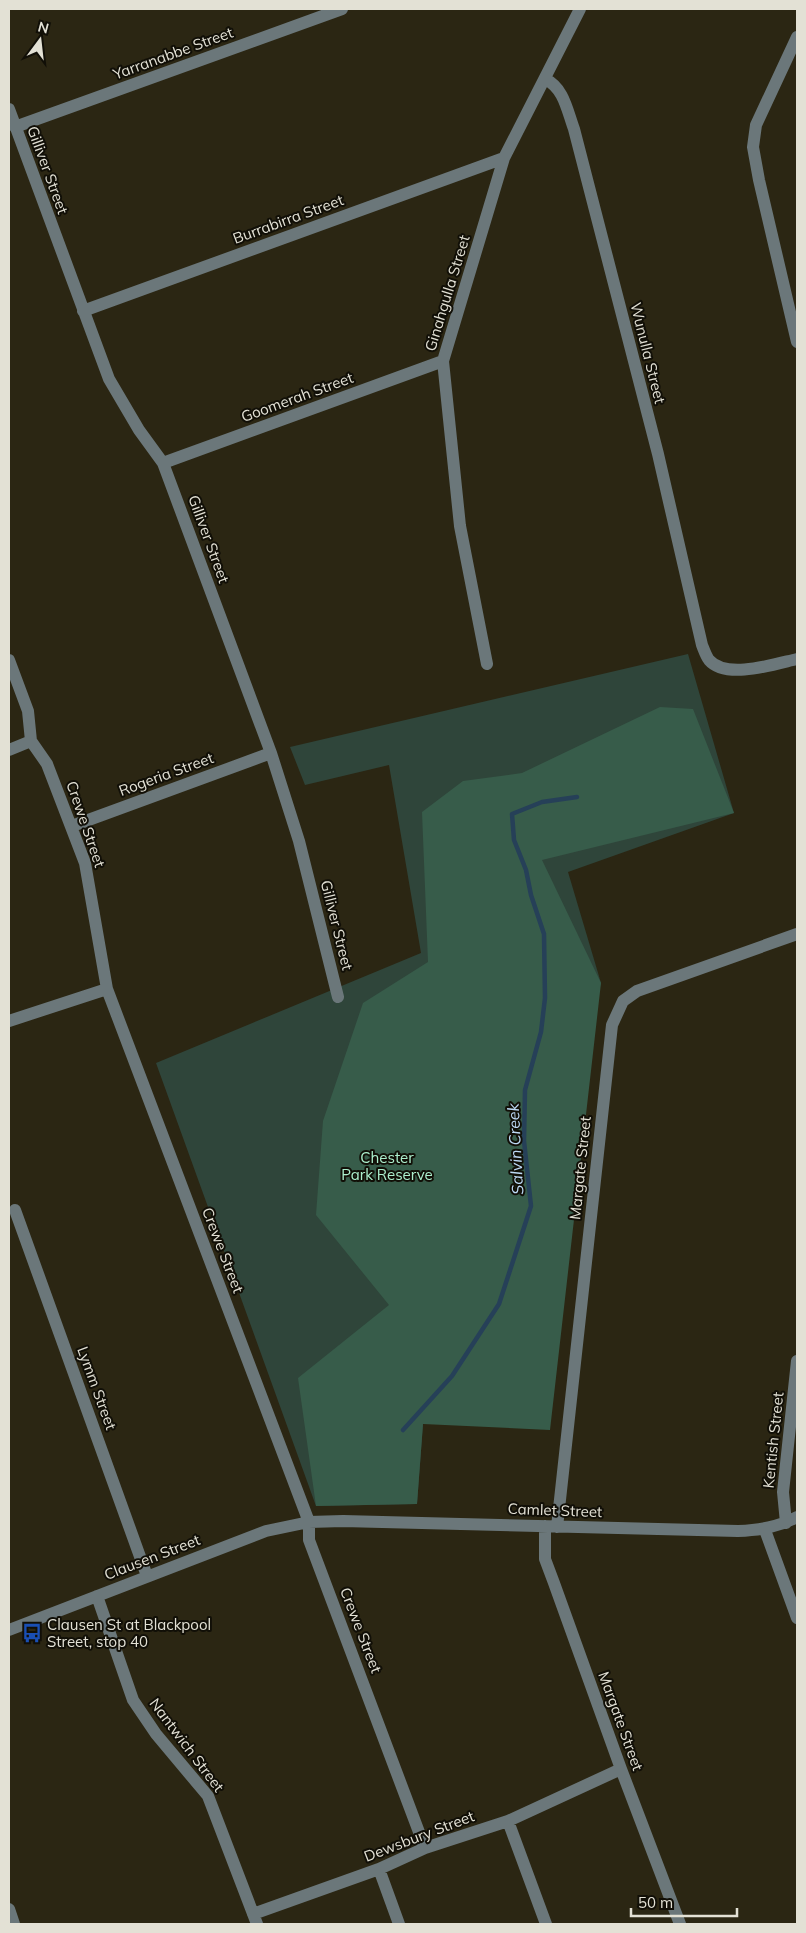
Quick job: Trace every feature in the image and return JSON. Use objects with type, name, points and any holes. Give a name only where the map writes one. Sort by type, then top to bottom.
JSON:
[{"type":"street","name":"Yarranabbe Street","points":[[15,127],[342,9]]},
{"type":"street","name":"Ginahgulla Street","points":[[487,664],[460,526],[443,361],[504,158],[580,9]]},
{"type":"street","points":[[797,38],[756,125],[753,147],[797,342]]},
{"type":"street","name":"Wunulla Street","points":[[544,79],[554,83],[562,95],[574,129],[658,454],[702,645],[709,660],[724,670],[750,669],[797,659]]},
{"type":"street","name":"Gilliver Street","points":[[9,109],[108,379],[139,430],[163,463],[271,752],[299,841],[338,997]]},
{"type":"street","name":"Burrabirra Street","points":[[83,311],[504,158]]},
{"type":"street","name":"Goomerah Street","points":[[163,463],[443,361]]},
{"type":"street","name":"Crewe Street","points":[[9,660],[28,712],[31,741],[47,764],[85,863],[107,989],[309,1522],[309,1540],[425,1848]]},
{"type":"street","points":[[9,750],[31,741]]},
{"type":"street","name":"Rogeria Street","points":[[72,826],[271,752]]},
{"type":"street","name":"Margate Street","points":[[680,1924],[621,1769],[546,1558],[612,1025],[623,1001],[637,991],[797,934]]},
{"type":"street","points":[[9,1021],[107,989]]},
{"type":"street","name":"Lymm Street","points":[[15,1210],[147,1576]]},
{"type":"street","name":"Kentish Street","points":[[792,1520],[783,1492],[797,1360]]},
{"type":"street","name":"Camlet Street","points":[[309,1522],[343,1521],[693,1531],[765,1530],[792,1520]]},
{"type":"street","name":"Clausen Street","points":[[9,1630],[266,1531],[309,1522]]},
{"type":"street","points":[[765,1530],[797,1618]]},
{"type":"street","name":"Nantwich Street","points":[[97,1596],[133,1700],[156,1734],[208,1796],[255,1919]]},
{"type":"street","name":"Dewsbury Street","points":[[255,1919],[379,1869],[425,1848],[508,1821],[621,1769]]},
{"type":"street","points":[[508,1821],[546,1924]]},
{"type":"street","points":[[379,1869],[399,1924]]},
{"type":"street","points":[[9,1909],[14,1924]]},
{"type":"green space","name":"Chester Park Reserve","points":[[688,654],[734,813],[568,872],[601,983],[486,1415],[423,1424],[417,1504],[316,1506],[156,1063],[421,953],[389,765],[305,785],[290,747]]},
{"type":"green space","name":"Chester Park Reserve","points":[[660,707],[693,709],[734,813],[542,860],[601,983],[550,1430],[423,1424],[417,1504],[316,1506],[298,1378],[389,1305],[316,1215],[323,1121],[363,1003],[428,962],[422,812],[463,781],[522,773]]},
{"type":"waterway","name":"Salvin Creek","points":[[403,1430],[452,1376],[499,1304],[531,1206],[524,1141],[525,1090],[541,1032],[545,998],[544,934],[531,895],[526,870],[514,840],[512,814],[542,802],[577,797]]},
{"type":"place","name":"Clausen St at Blackpool Street, stop 40","points":[[32,1633]]}]
